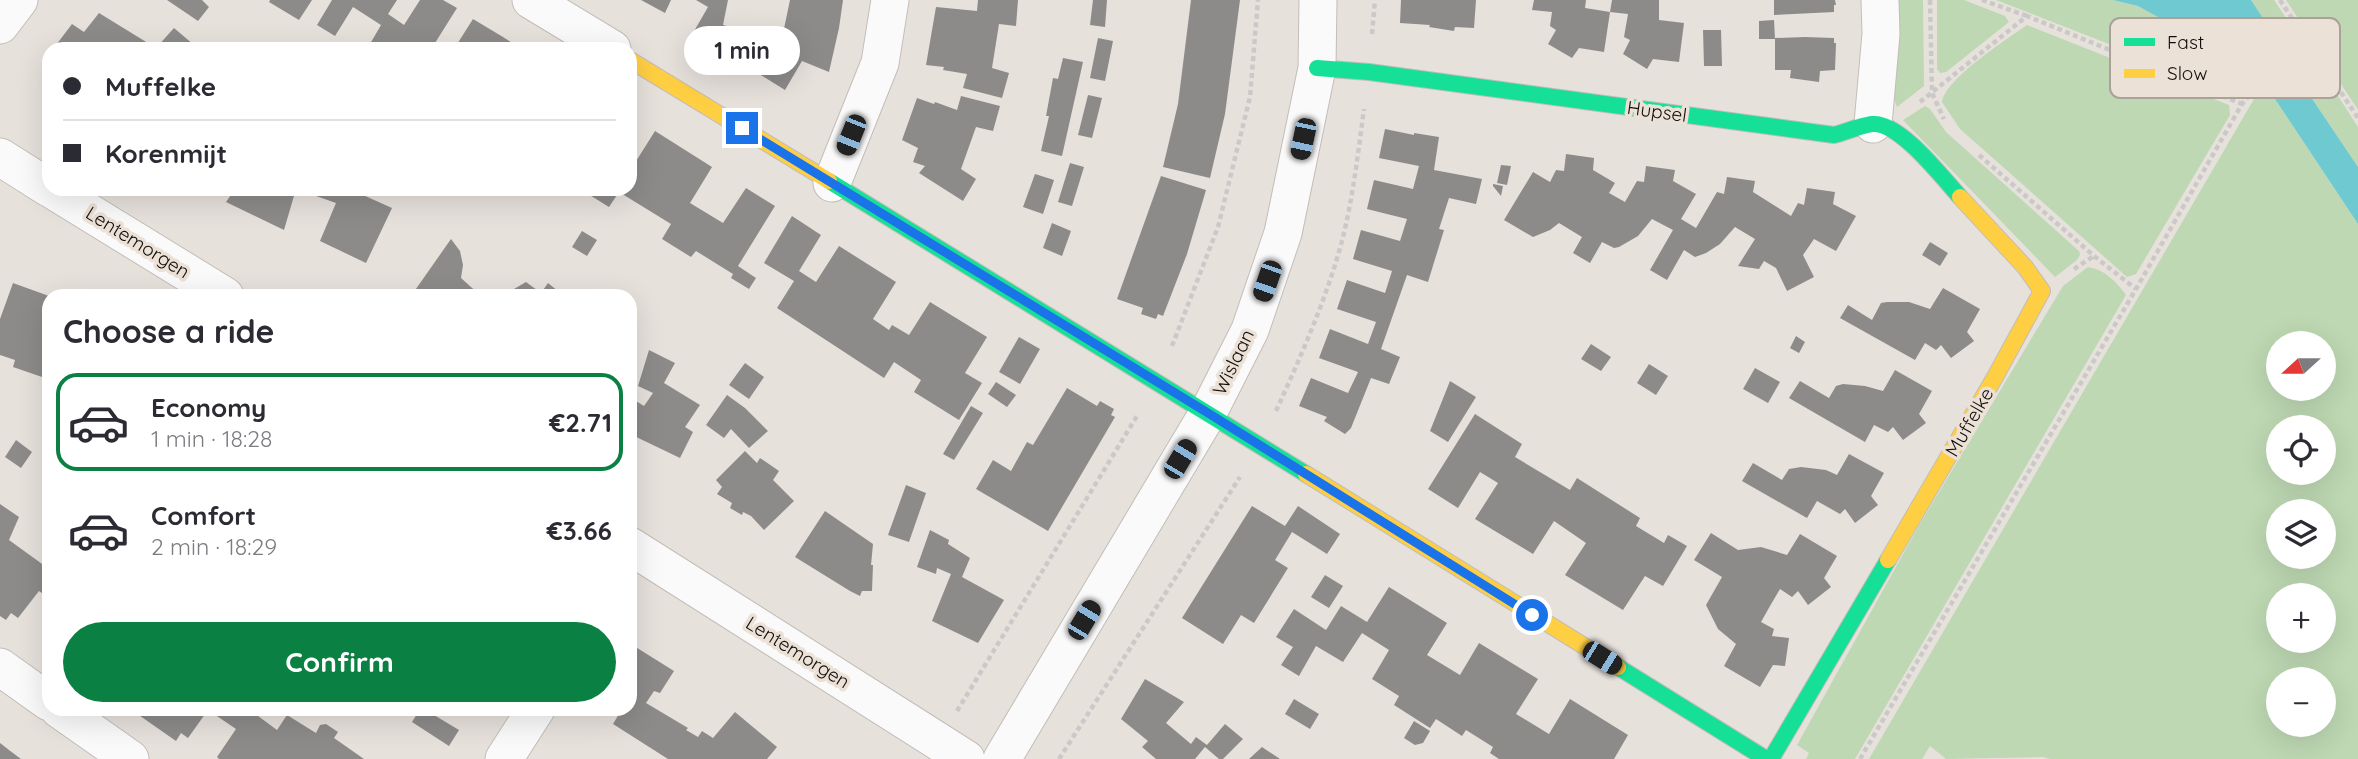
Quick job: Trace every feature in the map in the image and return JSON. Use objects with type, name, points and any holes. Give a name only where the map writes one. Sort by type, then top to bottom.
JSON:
[{"type":"street","points":[[0,24],[19,0]]},
{"type":"street","points":[[531,0],[600,42]]},
{"type":"street","points":[[832,183],[880,63],[890,0]]},
{"type":"street","name":"Wislaan","points":[[1002,759],[1208,413],[1250,330],[1283,233],[1317,68],[1318,0]]},
{"type":"street","points":[[1880,0],[1882,125]]},
{"type":"street","name":"Muffelke","points":[[637,64],[1768,759],[1995,377],[2042,291],[2025,267],[1919,153],[1882,125]]},
{"type":"street","name":"Hupsel","points":[[1317,68],[1383,74],[1834,135],[1882,125]]},
{"type":"street","name":"Lentemorgen","points":[[0,157],[42,183]]},
{"type":"street","name":"Lentemorgen","points":[[63,196],[214,289]]},
{"type":"street","name":"Lentemorgen","points":[[637,555],[966,759]]},
{"type":"street","points":[[0,667],[42,697]]},
{"type":"street","points":[[69,716],[130,759]]},
{"type":"street","points":[[504,759],[532,716]]},
{"type":"path","points":[[1930,0],[1932,93],[1944,120],[1951,128]]},
{"type":"path","points":[[1982,0],[2110,50]]},
{"type":"path","points":[[2280,0],[2292,18]]},
{"type":"path","points":[[1882,125],[1905,113],[1932,93],[2028,16]]},
{"type":"path","points":[[2340,90],[2358,118]]},
{"type":"path","points":[[2227,98],[2242,104]]},
{"type":"path","points":[[1860,759],[2247,98]]},
{"type":"path","points":[[1976,152],[2094,256],[2136,289]]},
{"type":"green space","points":[[1893,0],[1923,0],[1924,86],[1897,107],[1894,99]]},
{"type":"green space","points":[[1937,0],[1964,0],[2005,16],[2009,22],[1946,72],[1940,73],[1937,69]]},
{"type":"green space","points":[[1996,0],[2113,0],[2138,6],[2160,18],[2110,18],[2110,45]]},
{"type":"green space","points":[[2251,0],[2274,0],[2286,18],[2262,18]]},
{"type":"green space","points":[[2286,0],[2358,0],[2358,110],[2340,82],[2340,18],[2298,18]]},
{"type":"green space","points":[[2027,25],[2110,58],[2110,98],[2211,98],[2229,105],[2230,115],[2136,274],[2127,277],[1960,129],[1942,102],[1954,82]]},
{"type":"green space","points":[[2274,98],[2358,224],[2358,759],[1946,759],[1930,746],[1922,759],[1869,759],[2254,99]]},
{"type":"green space","points":[[2312,98],[2339,98],[2358,127],[2358,167]]},
{"type":"green space","points":[[1925,106],[1946,132],[2079,251],[2077,260],[2055,277],[1903,120]]},
{"type":"green space","points":[[2088,267],[2110,277],[2126,295],[1855,759],[1806,759],[1809,753],[1797,745],[1918,527],[2063,286]]},
{"type":"water","points":[[2113,0],[2251,0],[2263,18],[2160,18],[2138,6]]},
{"type":"water","points":[[2274,98],[2312,98],[2358,167],[2358,224]]},
{"type":"building","points":[[167,0],[202,0],[209,7],[198,21]]},
{"type":"building","points":[[312,0],[299,20],[269,2]]},
{"type":"building","points":[[332,0],[397,0],[388,14],[404,25],[420,0],[443,0],[457,8],[436,42],[371,42],[381,25],[353,7],[335,36],[317,25]]},
{"type":"building","points":[[641,0],[671,0],[665,13]]},
{"type":"building","points":[[696,0],[728,0],[723,25],[737,29],[734,36],[757,43],[758,39],[781,43],[790,0],[843,0],[829,72],[802,61],[785,90],[693,33],[708,7]]},
{"type":"building","points":[[978,0],[1018,0],[1016,26],[999,24],[992,68],[1009,73],[1002,98],[963,88],[967,74],[926,65],[936,7],[977,11]]},
{"type":"building","points":[[1093,0],[1107,0],[1105,27],[1090,25]]},
{"type":"building","points":[[1191,0],[1240,0],[1225,114],[1210,178],[1163,167],[1178,104]]},
{"type":"building","points":[[1401,0],[1476,0],[1474,28],[1455,27],[1454,31],[1429,27],[1430,25],[1400,23]]},
{"type":"building","points":[[1534,0],[1586,0],[1585,8],[1610,12],[1604,52],[1579,48],[1572,58],[1548,44],[1556,30],[1550,26],[1552,12],[1532,10]]},
{"type":"building","points":[[1612,0],[1659,0],[1659,20],[1684,23],[1679,62],[1653,59],[1647,69],[1623,54],[1630,40],[1624,37],[1628,14],[1610,12]]},
{"type":"building","points":[[1774,0],[1835,0],[1836,5],[1834,12],[1774,15]]},
{"type":"building","points":[[99,13],[146,42],[58,42],[72,24],[84,32]]},
{"type":"building","points":[[473,19],[511,42],[458,42]]},
{"type":"building","points":[[1774,20],[1775,39],[1759,39],[1759,21]]},
{"type":"building","points":[[174,28],[190,42],[161,42]]},
{"type":"building","points":[[1703,30],[1721,30],[1722,66],[1704,66]]},
{"type":"building","points":[[1098,38],[1113,41],[1105,81],[1090,78]]},
{"type":"building","points":[[1775,38],[1834,38],[1836,43],[1835,70],[1820,71],[1819,82],[1790,78],[1791,70],[1775,70]]},
{"type":"building","points":[[1063,58],[1083,62],[1062,156],[1041,151],[1049,116],[1046,116],[1053,78],[1058,79]]},
{"type":"building","points":[[1088,95],[1102,98],[1092,138],[1078,135]]},
{"type":"building","points":[[961,96],[1000,106],[993,131],[976,127],[961,169],[976,179],[963,201],[919,173],[925,166],[913,162],[918,148],[902,140],[917,98],[957,110]]},
{"type":"building","points":[[1385,129],[1439,137],[1434,170],[1482,179],[1476,204],[1449,198],[1439,229],[1444,230],[1428,282],[1407,275],[1381,349],[1400,357],[1389,384],[1371,378],[1351,428],[1345,434],[1324,421],[1327,417],[1299,406],[1311,378],[1348,393],[1358,372],[1319,358],[1330,329],[1368,344],[1376,322],[1337,309],[1347,280],[1385,293],[1392,271],[1353,259],[1361,230],[1400,241],[1407,219],[1367,209],[1374,180],[1413,189],[1419,166],[1379,158]]},
{"type":"building","points":[[655,131],[712,167],[690,203],[723,223],[746,188],[775,206],[738,266],[756,278],[749,289],[731,278],[733,274],[696,251],[691,257],[662,239],[671,224],[626,196],[637,196],[637,160]]},
{"type":"building","points":[[1566,154],[1594,158],[1593,170],[1615,183],[1609,193],[1625,202],[1637,181],[1644,182],[1646,166],[1675,170],[1673,181],[1696,194],[1681,219],[1696,228],[1717,192],[1724,194],[1727,177],[1755,181],[1753,192],[1791,216],[1798,203],[1804,205],[1807,188],[1835,192],[1833,204],[1856,216],[1836,251],[1814,239],[1803,255],[1814,277],[1787,291],[1776,268],[1764,261],[1759,269],[1738,266],[1755,239],[1735,227],[1720,244],[1706,253],[1695,257],[1684,250],[1667,280],[1650,270],[1673,230],[1652,219],[1638,236],[1619,247],[1614,248],[1602,242],[1590,263],[1573,253],[1582,237],[1559,223],[1533,237],[1504,220],[1533,172],[1550,182],[1556,170],[1564,171]]},
{"type":"building","points":[[1070,163],[1084,167],[1072,206],[1058,202]]},
{"type":"building","points":[[1501,165],[1511,166],[1507,185],[1497,183]]},
{"type":"building","points":[[1035,174],[1054,180],[1043,214],[1023,207]]},
{"type":"building","points":[[1161,176],[1206,190],[1187,254],[1163,316],[1158,314],[1156,319],[1141,314],[1143,308],[1117,299]]},
{"type":"building","points":[[1493,186],[1503,186],[1501,196]]},
{"type":"building","points":[[230,196],[294,196],[284,230],[226,202]]},
{"type":"building","points":[[316,196],[365,196],[392,208],[366,263],[320,241],[336,203]]},
{"type":"building","points":[[591,196],[616,196],[609,207]]},
{"type":"building","points":[[792,216],[821,235],[799,271],[816,282],[839,246],[896,282],[873,319],[889,330],[892,325],[909,335],[930,302],[987,337],[965,373],[982,383],[959,420],[914,392],[921,380],[894,362],[884,378],[777,308],[794,281],[764,263]]},
{"type":"building","points":[[1052,223],[1071,231],[1062,256],[1043,248]]},
{"type":"building","points":[[582,231],[597,240],[587,256],[572,247]]},
{"type":"building","points":[[451,239],[460,251],[463,265],[461,278],[473,289],[416,289]]},
{"type":"building","points":[[1930,242],[1948,253],[1940,266],[1922,255]]},
{"type":"building","points":[[526,282],[536,289],[514,289]]},
{"type":"building","points":[[13,283],[42,293],[42,377],[13,367],[15,360],[0,355],[0,319]]},
{"type":"building","points":[[548,283],[555,289],[544,289]]},
{"type":"building","points":[[1943,288],[1980,309],[1967,332],[1974,341],[1951,358],[1941,345],[1936,350],[1925,343],[1915,360],[1840,318],[1848,305],[1872,320],[1881,303],[1909,302],[1930,309]]},
{"type":"building","points":[[1796,336],[1805,342],[1799,353],[1790,348]]},
{"type":"building","points":[[1019,337],[1040,349],[1020,384],[999,372]]},
{"type":"building","points":[[1591,344],[1611,357],[1601,371],[1581,359]]},
{"type":"building","points":[[649,350],[675,363],[664,383],[700,405],[685,427],[693,432],[680,458],[637,437],[637,402],[644,406],[653,393],[638,386]]},
{"type":"building","points":[[745,363],[764,377],[749,399],[729,385]]},
{"type":"building","points":[[1649,364],[1668,376],[1656,395],[1637,383]]},
{"type":"building","points":[[1755,368],[1780,382],[1768,403],[1743,389]]},
{"type":"building","points":[[1895,370],[1932,391],[1919,414],[1926,423],[1903,440],[1893,427],[1888,432],[1874,425],[1865,442],[1789,398],[1800,381],[1829,398],[1836,386],[1843,384],[1883,391]]},
{"type":"building","points":[[1450,381],[1476,397],[1448,442],[1430,431]]},
{"type":"building","points":[[996,382],[1016,395],[1007,407],[988,394]]},
{"type":"building","points":[[1067,388],[1097,406],[1100,401],[1114,409],[1111,415],[1115,417],[1048,531],[976,489],[993,460],[1011,471],[1027,442],[1033,445]]},
{"type":"building","points":[[727,395],[745,408],[768,431],[749,448],[731,429],[724,438],[706,425]]},
{"type":"building","points":[[971,406],[983,413],[954,460],[943,454]]},
{"type":"building","points":[[1475,414],[1522,444],[1515,457],[1570,490],[1577,478],[1640,518],[1636,526],[1664,543],[1668,535],[1687,546],[1663,586],[1645,576],[1623,610],[1565,575],[1586,543],[1554,521],[1533,554],[1475,519],[1498,483],[1480,472],[1458,508],[1428,489]]},
{"type":"building","points":[[16,440],[32,452],[21,468],[5,457]]},
{"type":"building","points":[[745,451],[757,463],[760,458],[779,471],[773,480],[794,501],[764,530],[751,516],[743,512],[742,515],[730,508],[732,503],[717,494],[722,487],[716,480]]},
{"type":"building","points":[[1849,454],[1884,473],[1871,496],[1878,505],[1855,523],[1845,509],[1840,514],[1817,501],[1807,518],[1742,481],[1753,463],[1782,480],[1789,469],[1801,467],[1826,470],[1837,475]]},
{"type":"building","points":[[906,485],[926,493],[909,542],[888,535]]},
{"type":"building","points":[[0,504],[19,517],[9,540],[42,564],[42,593],[39,591],[18,618],[11,613],[6,620],[0,616]]},
{"type":"building","points":[[1252,506],[1285,526],[1298,506],[1340,534],[1327,554],[1292,532],[1275,560],[1288,568],[1254,623],[1241,615],[1223,644],[1182,618]]},
{"type":"building","points":[[825,511],[873,544],[872,591],[862,591],[860,596],[795,557]]},
{"type":"building","points":[[930,530],[949,540],[948,544],[970,558],[962,577],[1004,600],[978,643],[932,621],[951,574],[937,568],[936,574],[917,567]]},
{"type":"building","points":[[1711,533],[1738,550],[1761,547],[1787,555],[1800,534],[1837,556],[1824,578],[1831,587],[1808,605],[1798,591],[1792,597],[1780,589],[1770,606],[1761,622],[1774,629],[1772,636],[1789,638],[1785,666],[1773,665],[1760,687],[1724,666],[1736,644],[1718,629],[1706,605],[1722,577],[1694,560]]},
{"type":"building","points":[[1325,575],[1343,586],[1329,608],[1311,597]]},
{"type":"building","points":[[1389,587],[1447,623],[1427,655],[1460,675],[1479,643],[1538,679],[1516,714],[1549,734],[1570,699],[1628,735],[1614,759],[1499,759],[1490,753],[1493,747],[1466,730],[1462,736],[1436,719],[1430,728],[1394,705],[1399,696],[1372,679],[1389,650],[1362,633],[1343,662],[1316,646],[1299,676],[1281,665],[1293,647],[1276,637],[1294,609],[1326,630],[1341,606],[1367,622]]},
{"type":"building","points":[[637,648],[674,671],[660,693],[654,691],[646,703],[698,737],[702,731],[713,738],[735,712],[777,747],[767,759],[668,759],[613,724],[618,716],[637,716]]},
{"type":"building","points":[[1145,679],[1184,702],[1166,723],[1191,744],[1196,737],[1207,745],[1225,724],[1243,739],[1223,759],[1219,759],[1205,747],[1195,759],[1156,759],[1142,747],[1148,741],[1121,719]]},
{"type":"building","points":[[1294,699],[1319,714],[1310,729],[1285,714]]},
{"type":"building","points":[[140,716],[204,716],[188,738],[181,733],[176,741]]},
{"type":"building","points":[[217,716],[258,716],[277,730],[289,716],[316,733],[320,725],[326,724],[338,732],[334,738],[364,759],[219,759],[217,757],[236,729]]},
{"type":"building","points":[[416,716],[436,716],[459,730],[449,746],[412,722]]},
{"type":"building","points":[[1414,721],[1430,731],[1423,743],[1415,745],[1404,738]]},
{"type":"building","points":[[0,743],[9,750],[21,759],[0,759]]},
{"type":"building","points":[[1262,747],[1280,759],[1249,759]]},
{"type":"traffic: fast","points":[[1317,68],[1369,72],[1834,135],[1867,125],[1883,125],[1895,131],[1919,152],[1960,197]]},
{"type":"traffic: fast","points":[[829,181],[1306,474]]},
{"type":"traffic: fast","points":[[1771,759],[1888,560]]},
{"type":"traffic: fast","points":[[1618,667],[1766,759]]},
{"type":"traffic: slow","points":[[637,64],[829,181]]},
{"type":"traffic: slow","points":[[1888,560],[2042,291],[2025,267],[1960,197]]},
{"type":"traffic: slow","points":[[1306,474],[1618,667]]},
{"type":"route","points":[[742,128],[1532,615]]}]
